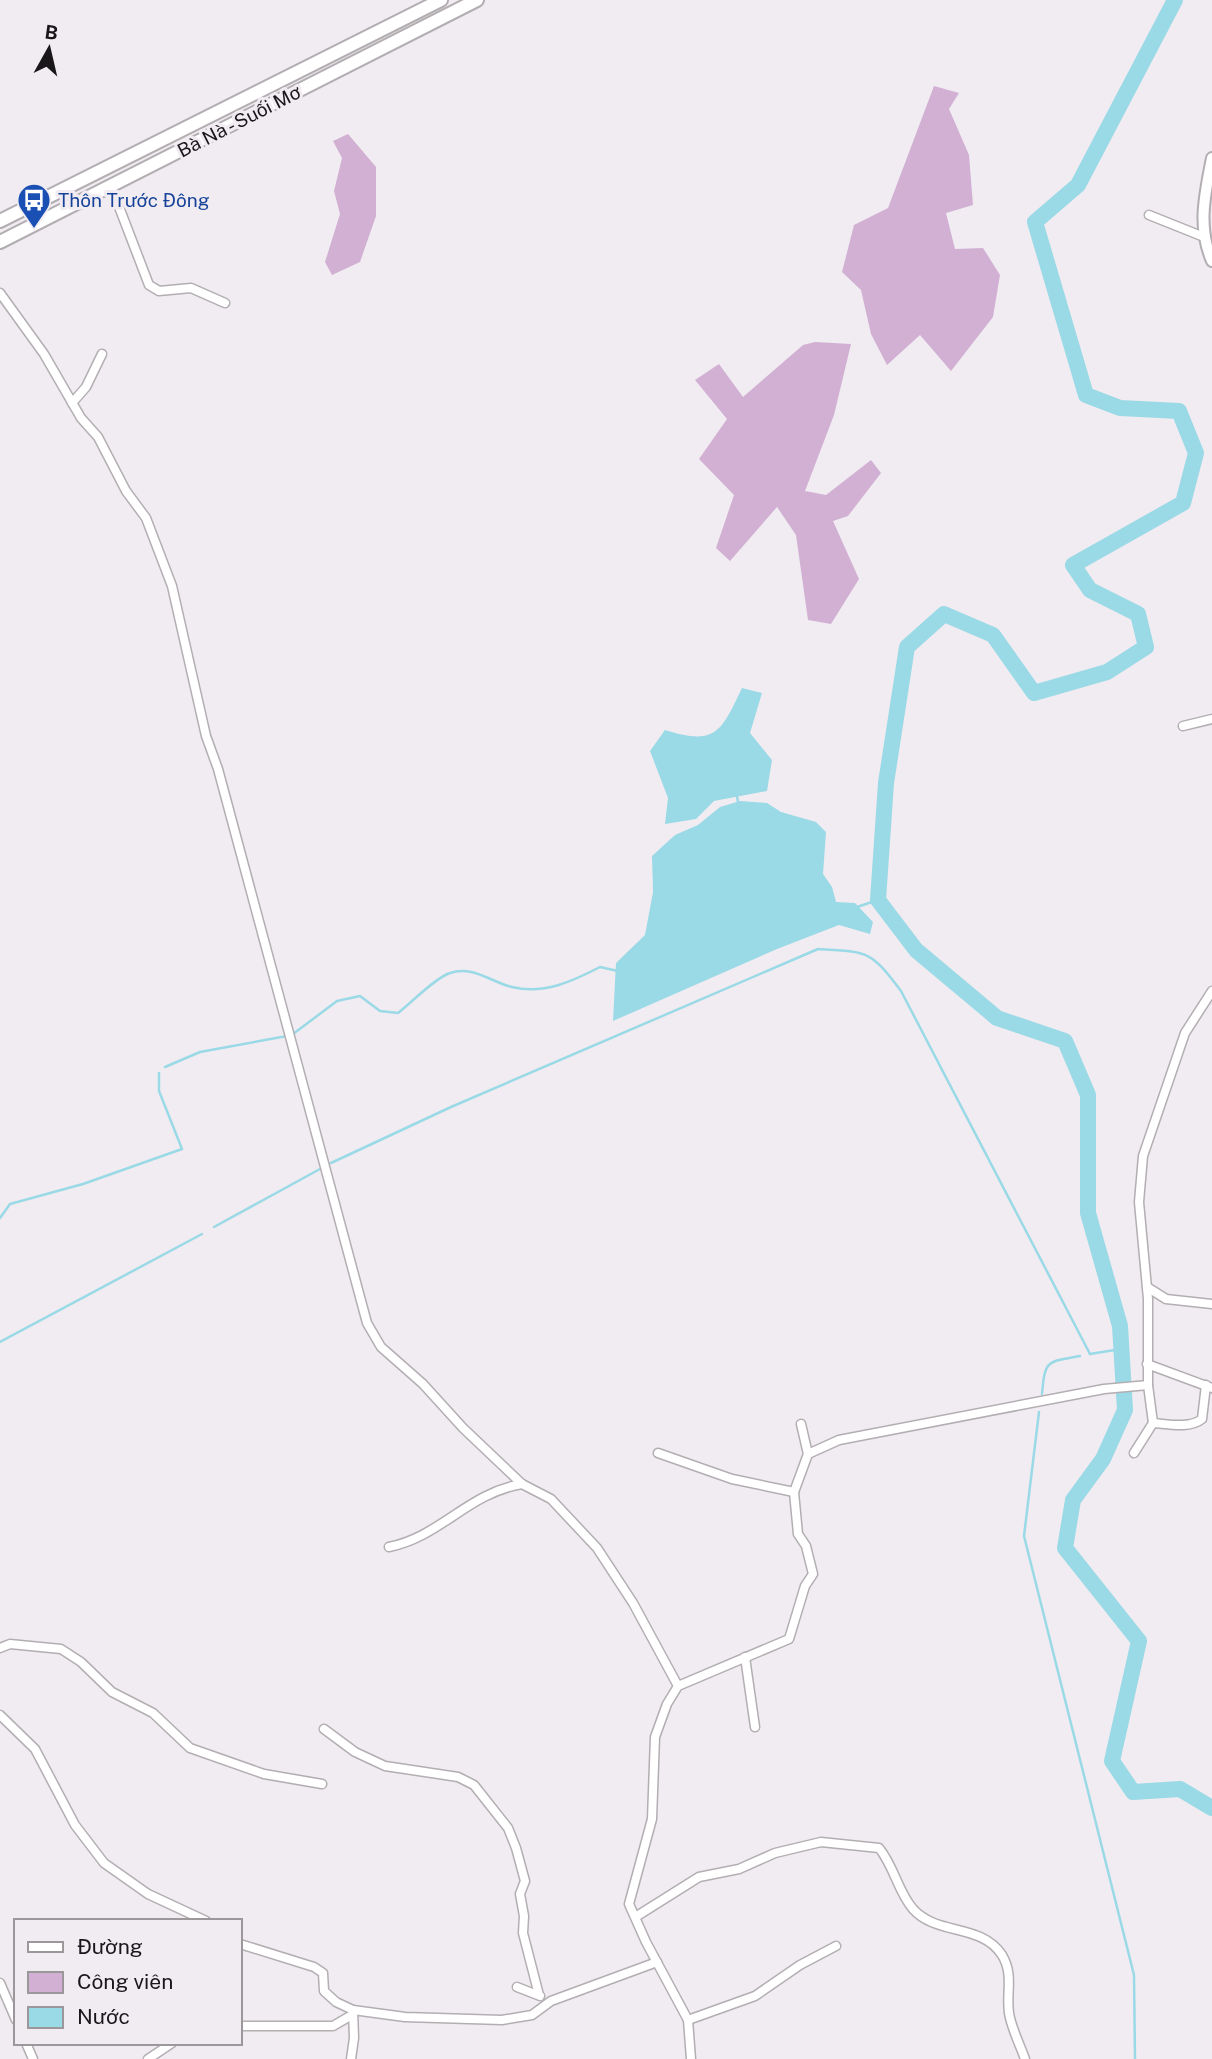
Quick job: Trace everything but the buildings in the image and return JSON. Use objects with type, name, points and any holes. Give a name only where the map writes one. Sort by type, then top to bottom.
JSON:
[{"type":"main road","name":"Bà Nà - Suối Mơ","points":[[0,221],[441,0]]},
{"type":"main road","name":"Bà Nà - Suối Mơ","points":[[0,242],[455,5],[477,0]]},
{"type":"street","points":[[1212,158],[1202,208],[1204,237],[1212,261]]},
{"type":"street","points":[[111,186],[149,285],[159,291],[191,288],[225,303]]},
{"type":"street","points":[[1149,215],[1204,237]]},
{"type":"street","points":[[0,293],[44,354],[72,403],[98,437],[126,491],[146,518],[172,586],[206,736],[218,769],[367,1323],[381,1347],[522,1484],[551,1499],[597,1548],[633,1603],[678,1686]]},
{"type":"street","points":[[72,403],[86,387],[102,355]]},
{"type":"street","points":[[1183,726],[1212,719]]},
{"type":"street","points":[[1135,1454],[1153,1423],[1147,1364],[1147,1287],[1139,1202],[1143,1156],[1185,1033],[1212,991]]},
{"type":"street","points":[[1147,1287],[1166,1299],[1212,1304]]},
{"type":"street","points":[[1147,1364],[1209,1387],[1202,1419],[1196,1424],[1153,1423]]},
{"type":"street","points":[[808,1454],[839,1440],[1105,1389],[1148,1385]]},
{"type":"street","points":[[691,2059],[688,2020],[629,1904],[652,1819],[654,1744],[667,1703],[678,1686],[789,1639],[805,1586],[813,1574],[806,1546],[798,1534],[794,1492],[808,1454],[801,1424]]},
{"type":"street","points":[[658,1453],[733,1479],[794,1492]]},
{"type":"street","points":[[389,1547],[421,1536],[487,1493],[522,1484]]},
{"type":"street","points":[[0,1648],[10,1644],[61,1649],[81,1662],[112,1692],[153,1713],[190,1748],[264,1774],[321,1784]]},
{"type":"street","points":[[745,1657],[755,1727]]},
{"type":"street","points":[[0,1714],[35,1749],[75,1825],[104,1863],[148,1895],[202,1919]]},
{"type":"street","points":[[324,1729],[355,1752],[385,1766],[458,1777],[474,1785],[508,1828],[516,1848],[525,1881],[520,1894],[524,1916],[523,1933],[539,1995],[546,2004]]},
{"type":"street","points":[[637,1916],[699,1877],[739,1869],[775,1853],[821,1842],[879,1848],[914,1910],[945,1928],[981,1937],[1000,1953],[1007,1966],[1011,1988],[1009,2014],[1025,2059]]},
{"type":"street","points":[[242,1945],[314,1967],[323,1973],[324,1991],[353,2010],[405,2017],[489,2021],[532,2015],[546,2004],[657,1962]]},
{"type":"street","points":[[688,2020],[755,1996],[800,1965],[836,1946]]},
{"type":"street","points":[[0,1983],[14,2015]]},
{"type":"street","points":[[517,1987],[539,1995]]},
{"type":"street","points":[[242,2026],[333,2026],[352,2015],[353,2010]]},
{"type":"street","points":[[351,2059],[355,2038],[353,2010]]},
{"type":"street","points":[[148,2059],[170,2045]]},
{"type":"green space","points":[[934,86],[959,93],[949,109],[969,155],[973,205],[946,213],[955,249],[983,248],[1000,275],[993,317],[951,371],[920,335],[887,365],[871,334],[861,290],[842,272],[854,225],[888,208]]},
{"type":"green space","points":[[348,134],[376,167],[376,216],[360,262],[332,275],[325,262],[340,214],[334,191],[342,158],[333,141]]},
{"type":"green space","points":[[815,342],[851,344],[834,415],[805,491],[826,495],[871,460],[881,473],[848,516],[833,521],[859,579],[831,624],[808,620],[796,535],[777,507],[730,561],[716,548],[734,495],[699,459],[727,419],[695,380],[719,364],[743,397],[803,345]]},
{"type":"water","points":[[742,688],[762,693],[750,733],[772,760],[767,791],[714,801],[696,819],[665,824],[668,798],[650,751],[665,730],[696,736],[715,732],[722,725]]},
{"type":"water","points":[[740,801],[767,803],[781,812],[816,822],[826,832],[823,874],[832,887],[836,902],[855,903],[873,922],[870,934],[839,925],[777,949],[613,1021],[616,963],[645,935],[653,892],[652,856],[675,835],[698,825],[720,807]]},
{"type":"waterway","points":[[1175,0],[1078,185],[1035,222],[1086,395],[1120,408],[1179,411],[1196,453],[1183,503],[1073,565],[1090,590],[1138,614],[1146,647],[1107,672],[1034,693],[993,635],[944,614],[907,647],[886,783],[878,900],[916,950],[997,1018],[1065,1041],[1088,1095],[1088,1213],[1120,1326],[1125,1410],[1103,1459],[1073,1500],[1065,1548],[1139,1641],[1112,1761],[1133,1792],[1180,1789],[1212,1808]]},
{"type":"waterway","points":[[737,796],[738,802]]},
{"type":"waterway","points":[[857,907],[878,900]]},
{"type":"waterway","points":[[331,1163],[451,1107],[818,949],[859,953],[875,960],[901,991],[1090,1354]]},
{"type":"waterway","points":[[293,1034],[337,1001],[360,996],[380,1011],[398,1013],[437,980],[458,971],[474,973],[504,985],[524,989],[547,988],[569,982],[600,967],[618,971]]},
{"type":"waterway","points":[[165,1067],[200,1052],[287,1036]]},
{"type":"waterway","points":[[0,1218],[10,1204],[83,1184],[182,1149],[159,1091],[159,1073]]},
{"type":"waterway","points":[[214,1227],[320,1169]]},
{"type":"waterway","points":[[0,1342],[202,1234]]},
{"type":"waterway","points":[[1090,1354],[1121,1349]]},
{"type":"waterway","points":[[1042,1394],[1045,1374],[1050,1364],[1080,1356]]},
{"type":"waterway","points":[[1039,1412],[1024,1536],[1134,1975],[1135,2059]]},
{"type":"place","name":"Thôn Trước Đông","points":[[34,230]]}]
